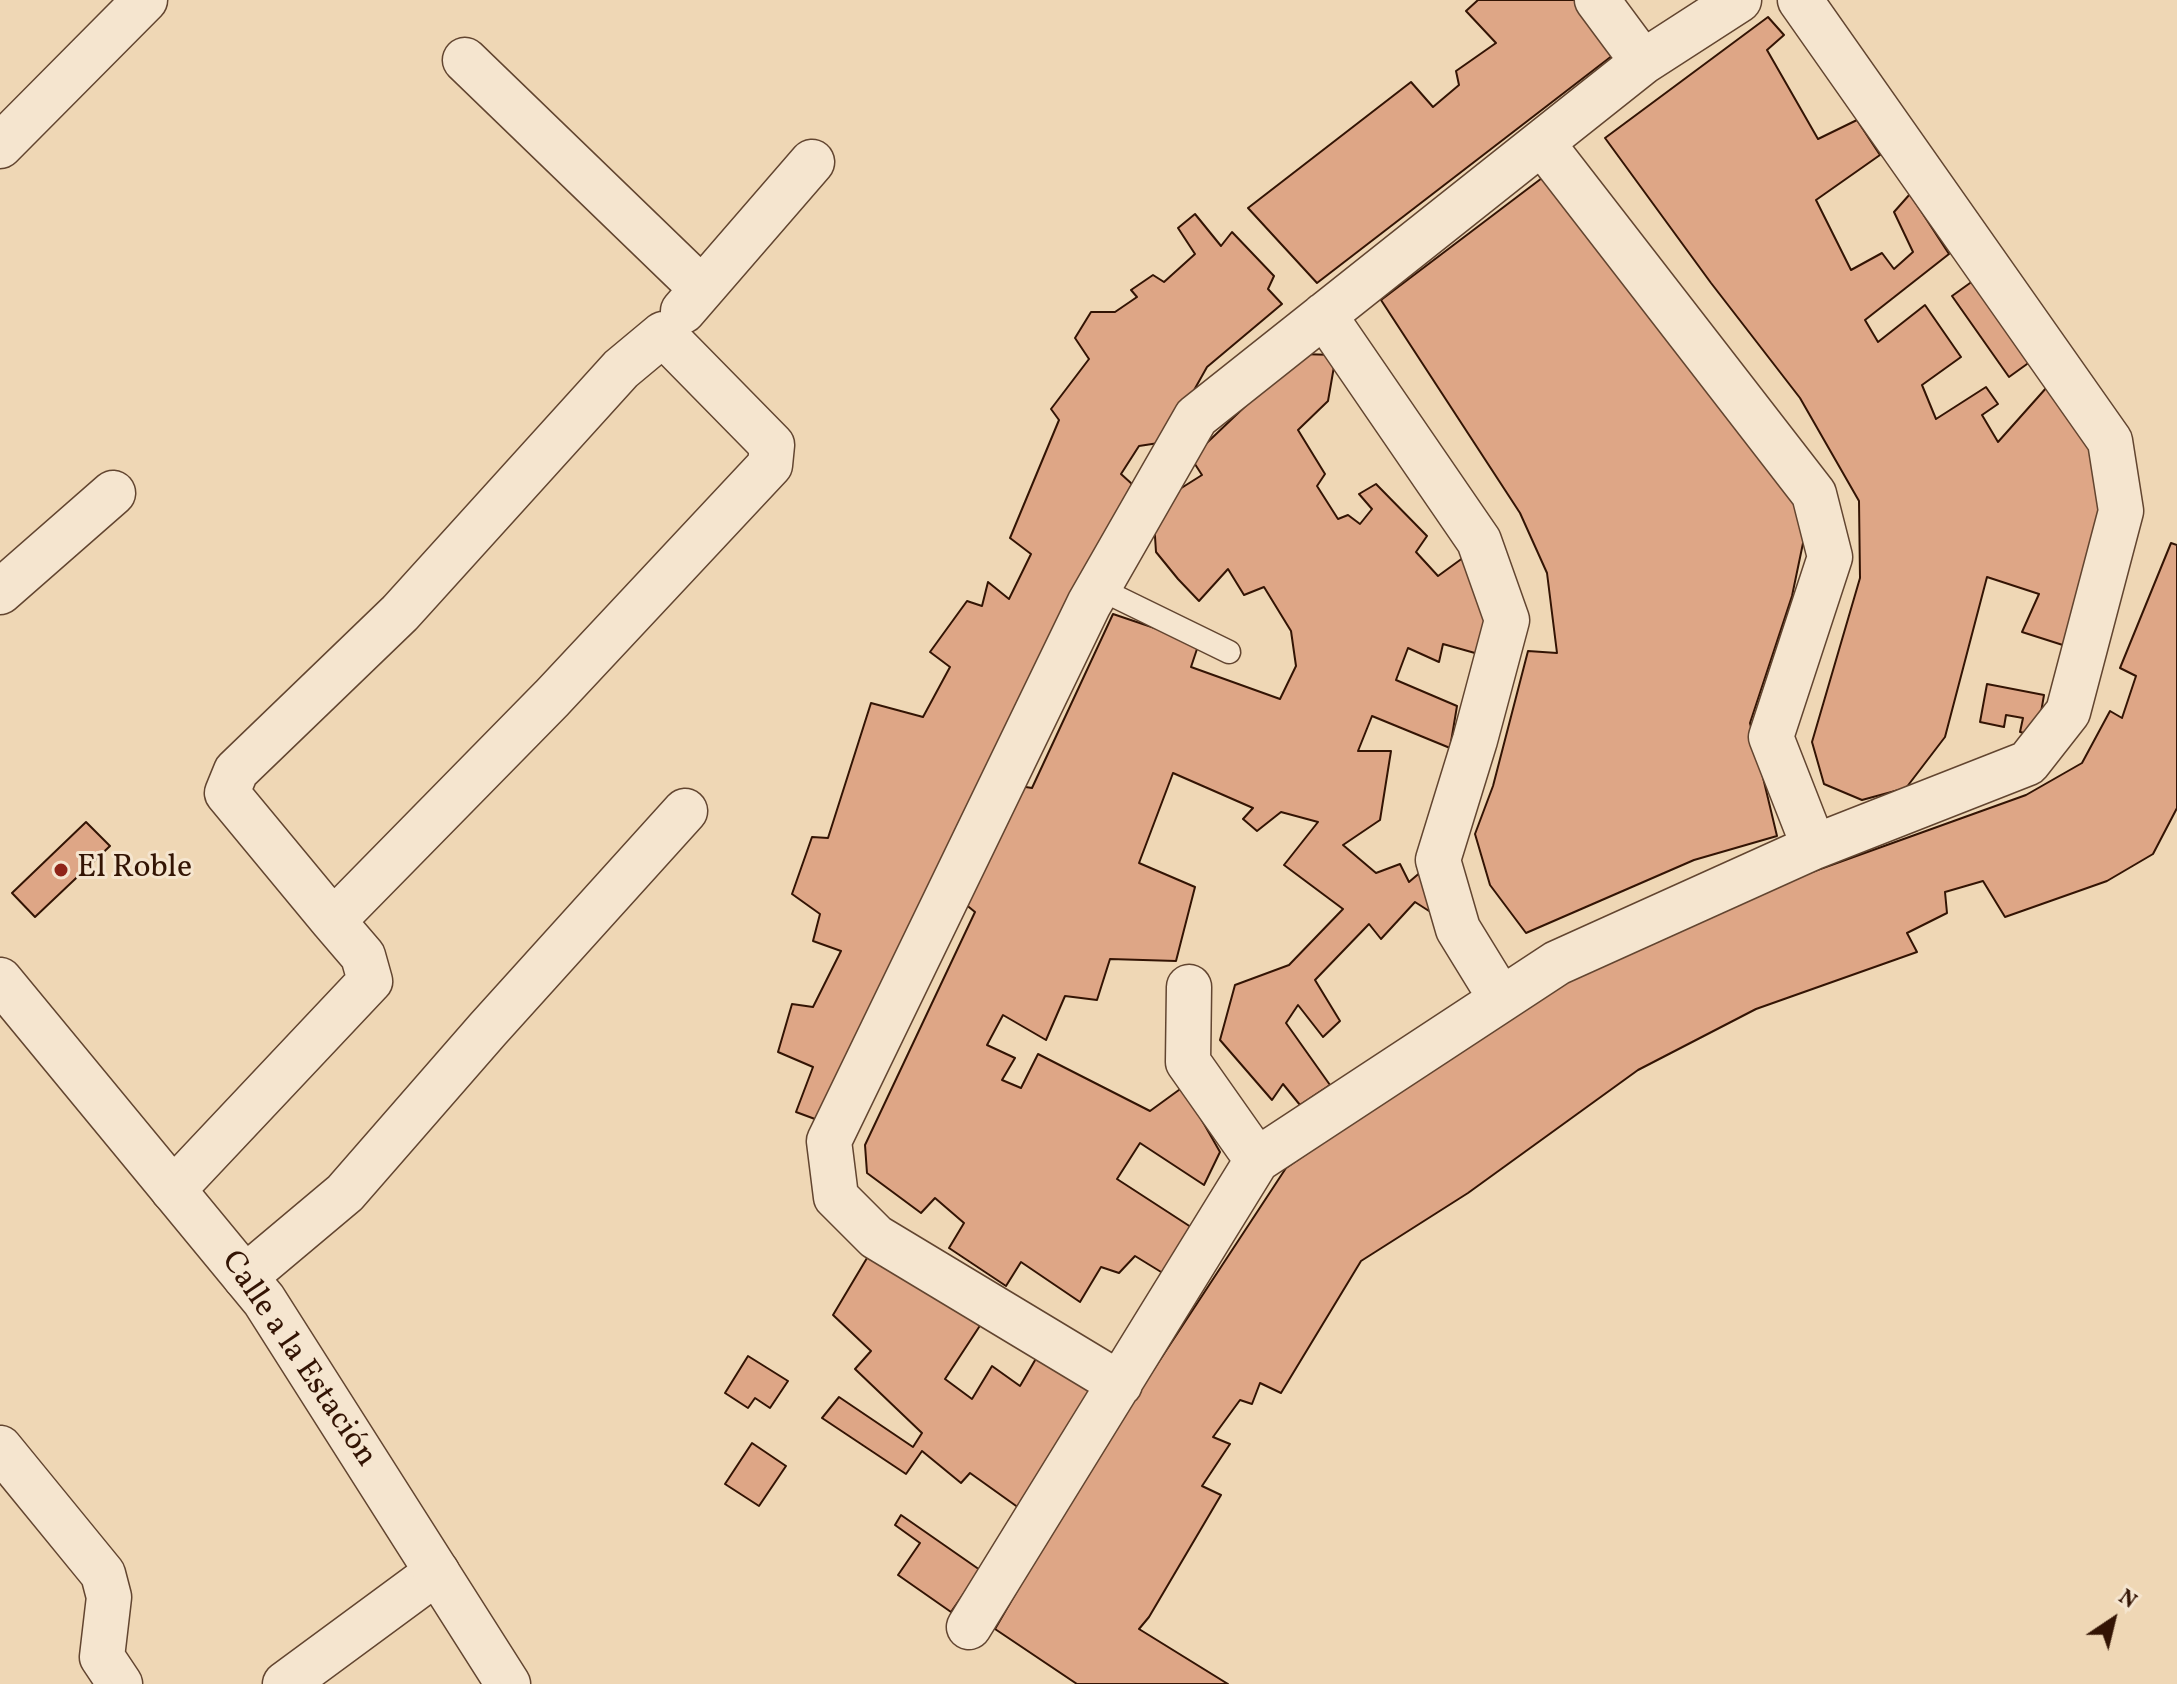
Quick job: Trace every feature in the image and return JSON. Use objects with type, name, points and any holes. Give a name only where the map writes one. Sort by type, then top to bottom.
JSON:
[{"type":"street","points":[[0,146],[145,0]]},
{"type":"street","points":[[1597,0],[1643,62]]},
{"type":"street","points":[[1120,1384],[876,1237],[836,1197],[829,1141],[1098,588],[1196,417],[1643,62],[1739,0]]},
{"type":"street","points":[[969,1627],[1257,1160],[1557,963],[1814,847],[2028,763],[2068,712],[2121,511],[2110,441],[1800,0]]},
{"type":"street","points":[[465,60],[702,289]]},
{"type":"street","points":[[1542,143],[1814,494],[1830,557],[1771,737],[1814,847]]},
{"type":"street","points":[[173,1190],[370,981],[363,956],[227,793],[236,771],[400,613],[621,369],[663,334],[812,162]]},
{"type":"street","points":[[1324,315],[1479,541],[1507,620],[1475,740],[1438,860],[1458,929],[1501,999]]},
{"type":"street","points":[[333,921],[552,698],[770,465],[772,445],[663,334]]},
{"type":"street","points":[[0,592],[113,493]]},
{"type":"street","points":[[245,1277],[345,1193],[685,811]]},
{"type":"street","name":"Calle a la Estación","points":[[0,980],[264,1300],[508,1684]]},
{"type":"street","points":[[1189,987],[1188,1062],[1257,1160]]},
{"type":"street","points":[[0,1448],[103,1574],[109,1611],[102,1657],[120,1684]]},
{"type":"street","points":[[285,1684],[437,1572]]},
{"type":"lane","points":[[1098,588],[1229,652]]},
{"type":"building","points":[[1478,0],[1579,0],[1617,52],[1317,283],[1248,208],[1411,82],[1433,107],[1459,85],[1456,71],[1496,43],[1466,11]]},
{"type":"building","points":[[1768,17],[1784,35],[1767,50],[1818,139],[1857,120],[1880,155],[1816,200],[1851,270],[1882,253],[1894,269],[1913,252],[1894,212],[1910,194],[1949,254],[1865,320],[1878,342],[1925,305],[1961,357],[1922,385],[1936,419],[1986,387],[1998,404],[1982,415],[1998,442],[2047,387],[2090,440],[2105,518],[2069,647],[2022,632],[2039,594],[1987,577],[1945,737],[1906,788],[1862,800],[1824,784],[1812,742],[1860,578],[1859,501],[1800,398],[1605,138]]},
{"type":"building","points":[[1542,178],[1801,498],[1807,524],[1792,596],[1750,723],[1777,836],[1694,860],[1526,933],[1490,885],[1475,834],[1493,786],[1528,651],[1557,653],[1547,573],[1520,513],[1381,300]]},
{"type":"building","points":[[1195,214],[1221,246],[1232,232],[1274,276],[1268,289],[1282,304],[1207,367],[1165,442],[1139,446],[1121,474],[1132,484],[1008,729],[823,1122],[796,1112],[813,1067],[778,1052],[792,1004],[813,1007],[841,951],[813,941],[820,914],[792,894],[812,837],[828,838],[871,703],[923,717],[950,667],[930,652],[967,601],[982,606],[988,582],[1009,599],[1031,554],[1010,538],[1059,420],[1051,409],[1089,359],[1075,338],[1091,312],[1115,312],[1137,297],[1131,290],[1153,275],[1164,282],[1195,254],[1178,228]]},
{"type":"building","points":[[1977,278],[2034,359],[2009,377],[1952,296]]},
{"type":"building","points":[[1300,354],[1336,355],[1328,401],[1298,430],[1325,474],[1317,486],[1338,519],[1348,515],[1360,524],[1372,509],[1359,494],[1376,484],[1427,536],[1416,552],[1438,576],[1471,552],[1493,624],[1482,655],[1443,644],[1439,662],[1408,648],[1396,680],[1457,706],[1450,748],[1372,716],[1358,751],[1391,751],[1380,820],[1343,845],[1376,873],[1400,864],[1409,882],[1429,865],[1441,906],[1429,911],[1415,902],[1381,939],[1369,924],[1315,980],[1340,1021],[1323,1037],[1298,1005],[1286,1023],[1330,1085],[1300,1105],[1283,1084],[1272,1100],[1220,1040],[1235,985],[1289,965],[1343,909],[1284,865],[1318,822],[1281,812],[1257,831],[1243,819],[1253,808],[1173,773],[1139,863],[1195,887],[1176,961],[1110,959],[1097,1000],[1065,996],[1046,1040],[1003,1015],[987,1045],[1015,1058],[1002,1080],[1021,1088],[1038,1054],[1150,1111],[1183,1087],[1220,1152],[1204,1185],[1140,1143],[1117,1179],[1194,1229],[1166,1275],[1135,1256],[1119,1273],[1101,1267],[1080,1302],[1021,1262],[1006,1286],[949,1248],[964,1223],[935,1198],[921,1213],[867,1173],[865,1145],[975,912],[959,899],[1013,785],[1032,788],[1113,614],[1199,643],[1191,667],[1280,699],[1296,666],[1291,631],[1264,587],[1244,595],[1228,569],[1199,601],[1156,552],[1154,521],[1175,492],[1202,475],[1191,458]]},
{"type":"building","points":[[2171,543],[2177,545],[2177,808],[2153,854],[2107,881],[2005,917],[1983,881],[1945,892],[1947,913],[1907,933],[1917,952],[1756,1009],[1638,1070],[1468,1193],[1361,1261],[1281,1393],[1260,1383],[1252,1404],[1240,1400],[1213,1437],[1230,1444],[1202,1486],[1221,1495],[1139,1629],[1228,1684],[1077,1684],[995,1629],[1083,1477],[1286,1168],[1551,986],[1773,886],[2026,795],[2082,763],[2110,711],[2122,718],[2136,676],[2120,668]]},
{"type":"building","points":[[1987,684],[2044,695],[2037,736],[2020,732],[2023,718],[2006,715],[2004,727],[1980,722]]},
{"type":"building","name":"El Roble","points":[[86,822],[110,846],[35,917],[12,893]]},
{"type":"building","points":[[870,1253],[985,1318],[945,1379],[972,1399],[992,1366],[1020,1386],[1041,1350],[1100,1384],[1019,1508],[970,1473],[961,1483],[922,1451],[906,1474],[822,1418],[839,1397],[913,1447],[922,1433],[855,1369],[871,1351],[833,1315]]},
{"type":"building","points":[[748,1356],[788,1381],[770,1408],[755,1398],[748,1408],[725,1393]]},
{"type":"building","points":[[752,1443],[786,1466],[759,1506],[725,1484]]},
{"type":"building","points":[[901,1515],[980,1570],[951,1612],[898,1575],[920,1543],[895,1525]]},
{"type":"place","name":"El Roble","points":[[61,870]]}]
